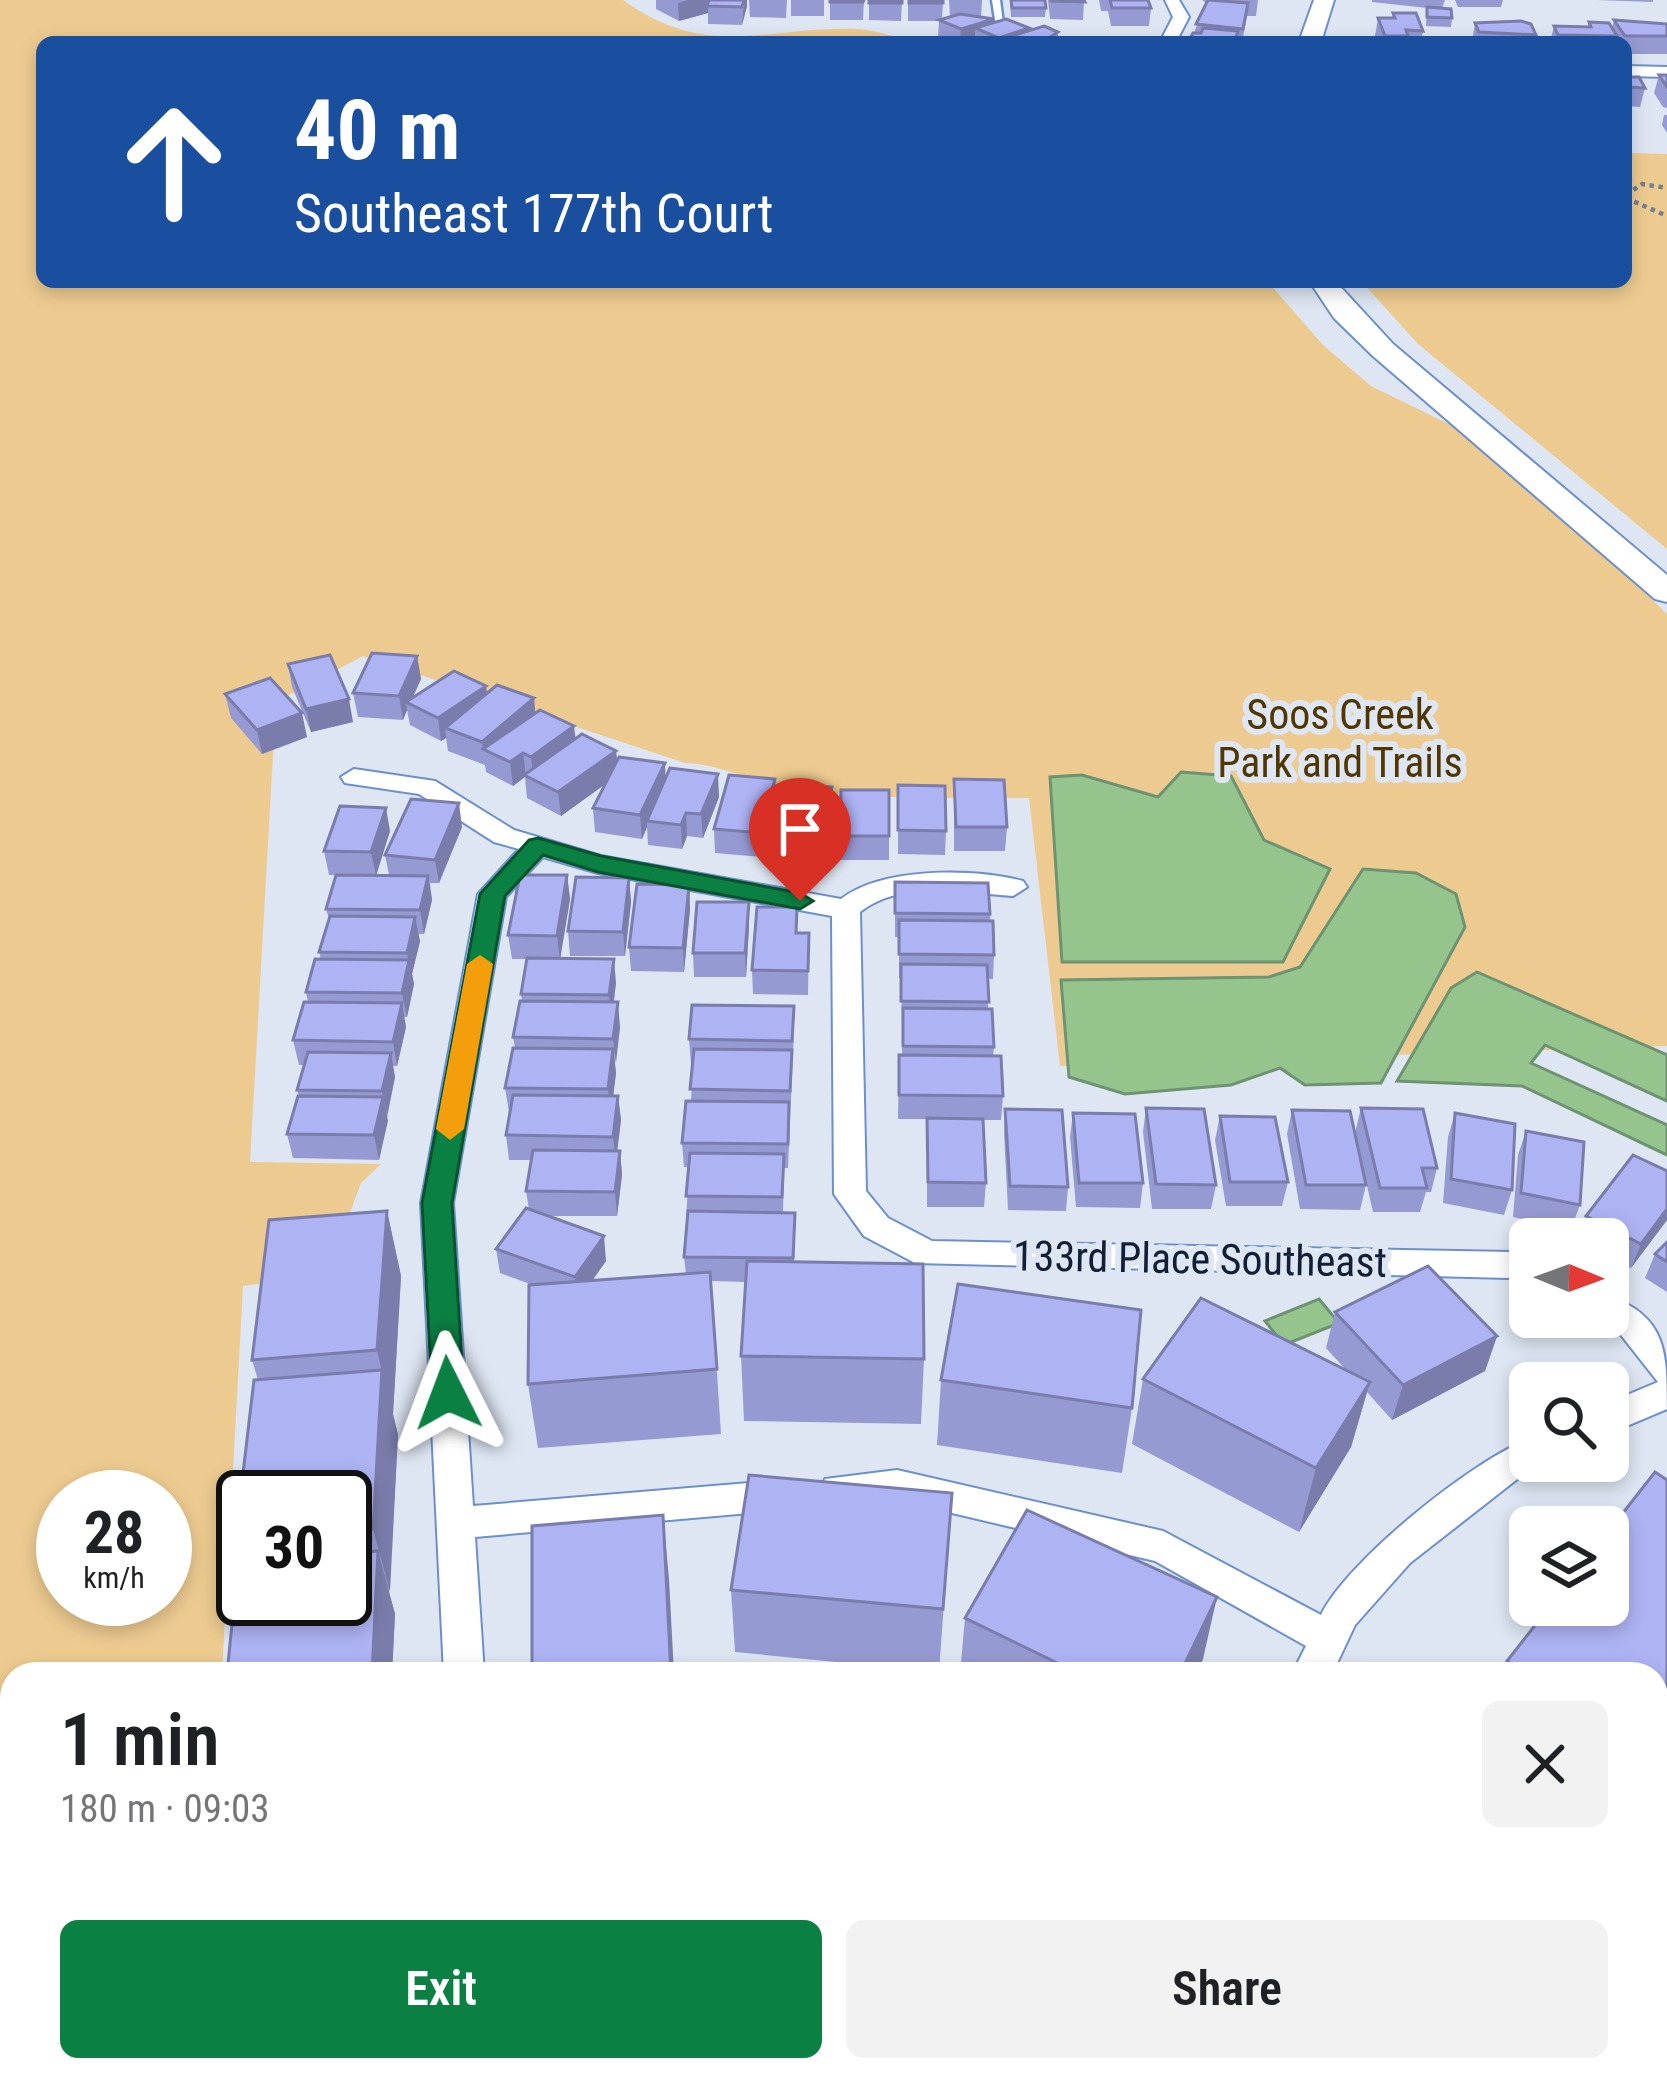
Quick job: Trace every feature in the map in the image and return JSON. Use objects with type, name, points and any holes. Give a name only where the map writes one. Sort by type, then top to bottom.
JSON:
[{"type":"main road","points":[[1312,36],[1324,0]]},
{"type":"main road","points":[[1327,288],[1383,350],[1667,592]]},
{"type":"street","points":[[1171,36],[1181,17],[1172,0]]},
{"type":"street","points":[[1632,71],[1667,72]]},
{"type":"street","points":[[354,777],[426,787],[504,836],[598,864],[846,909],[875,890],[902,886],[1013,887]]},
{"type":"street","points":[[463,1662],[437,1203],[492,894],[538,846]]},
{"type":"street","name":"133rd Place Southeast","points":[[846,909],[850,1194],[876,1227],[927,1254],[1509,1265]]},
{"type":"street","points":[[1629,1322],[1667,1371]]},
{"type":"street","points":[[1629,1410],[1667,1393]]},
{"type":"street","points":[[456,1523],[897,1485],[1163,1547],[1321,1657],[1341,1613],[1397,1552],[1509,1464]]},
{"type":"lane","points":[[996,0],[999,24],[1014,31]]},
{"type":"path","points":[[1632,192],[1642,184],[1667,188]]},
{"type":"path","points":[[1632,199],[1667,216]]},
{"type":"green space","name":"Soos Creek Park and Trails","points":[[0,0],[623,0],[683,30],[738,36],[36,36],[36,288],[1273,288],[1323,345],[1371,386],[1498,448],[1667,614],[1667,1046],[1060,1066],[1029,798],[876,796],[772,785],[685,763],[363,656],[276,702],[250,1162],[381,1164],[361,1183],[346,1223],[386,1266],[243,1286],[233,1470],[216,1470],[216,1626],[225,1626],[223,1662],[0,1662]]},
{"type":"green space","name":"Soos Creek Park and Trails","points":[[859,29],[894,36],[738,36]]},
{"type":"green space","points":[[1632,153],[1667,154],[1667,549],[1418,344],[1367,288],[1632,288]]},
{"type":"shaded area","points":[[1181,772],[1231,776],[1264,840],[1330,869],[1283,962],[1062,962],[1050,777],[1082,775],[1158,797]]},
{"type":"shaded area","points":[[1363,869],[1416,873],[1456,894],[1465,927],[1381,1083],[1305,1085],[1280,1068],[1231,1085],[1125,1094],[1069,1077],[1061,980],[1269,977],[1300,967]]},
{"type":"shaded area","points":[[1477,972],[1667,1055],[1667,1101],[1545,1045],[1531,1063],[1667,1125],[1667,1155],[1522,1086],[1397,1081],[1451,988]]},
{"type":"shaded area","points":[[1319,1299],[1339,1323],[1284,1345],[1265,1321]]},
{"type":"building","points":[[709,0],[744,0],[742,7],[707,6]]},
{"type":"building","points":[[902,0],[902,3],[869,3]]},
{"type":"building","points":[[943,0],[943,3],[909,3]]},
{"type":"building","points":[[1011,0],[1045,0],[1046,8],[1012,8]]},
{"type":"building","points":[[1110,0],[1148,0],[1151,8],[1112,8]]},
{"type":"building","points":[[1208,0],[1248,3],[1243,29],[1196,24]]},
{"type":"building","points":[[1427,7],[1451,9],[1452,18],[1427,17]]},
{"type":"building","points":[[1393,13],[1416,13],[1423,31],[1385,36],[1378,18],[1395,18]]},
{"type":"building","points":[[960,14],[994,19],[961,29],[939,20]]},
{"type":"building","points":[[1006,19],[1029,28],[994,36],[975,28]]},
{"type":"building","points":[[1614,20],[1667,24],[1667,36],[1625,36]]},
{"type":"building","points":[[1589,22],[1609,23],[1617,36],[1558,35],[1554,26],[1591,27]]},
{"type":"building","points":[[1475,23],[1531,24],[1536,35],[1479,32]]},
{"type":"building","points":[[1044,26],[1058,32],[1052,36],[1012,36]]},
{"type":"building","points":[[1203,28],[1238,31],[1237,36],[1192,36]]},
{"type":"building","points":[[1632,77],[1639,77],[1645,88],[1632,87]]},
{"type":"building","points":[[372,653],[417,656],[399,696],[353,693]]},
{"type":"building","points":[[330,655],[349,699],[306,709],[288,664]]},
{"type":"building","points":[[454,671],[486,686],[438,718],[406,702]]},
{"type":"building","points":[[270,678],[302,713],[257,730],[225,694]]},
{"type":"building","points":[[497,685],[534,698],[482,742],[445,728]]},
{"type":"building","points":[[540,710],[574,726],[531,757],[523,753],[510,762],[483,749]]},
{"type":"building","points":[[582,734],[616,751],[558,792],[524,775]]},
{"type":"building","points":[[619,757],[665,763],[640,815],[593,808]]},
{"type":"building","points":[[670,768],[718,774],[701,814],[686,813],[681,825],[647,821]]},
{"type":"building","points":[[729,775],[775,779],[761,833],[714,829]]},
{"type":"building","points":[[954,779],[1004,780],[1007,827],[956,827]]},
{"type":"building","points":[[783,783],[832,787],[820,842],[771,838]]},
{"type":"building","points":[[898,785],[945,786],[946,831],[898,830]]},
{"type":"building","points":[[841,790],[889,790],[889,836],[840,836]]},
{"type":"building","points":[[411,799],[459,803],[435,860],[385,855]]},
{"type":"building","points":[[340,806],[386,808],[371,852],[324,851]]},
{"type":"building","points":[[336,875],[428,876],[420,910],[326,909]]},
{"type":"building","points":[[520,875],[567,875],[557,936],[508,935]]},
{"type":"building","points":[[576,877],[629,878],[623,932],[568,931]]},
{"type":"building","points":[[895,882],[988,883],[990,914],[895,913]]},
{"type":"building","points":[[637,884],[689,885],[683,948],[629,947]]},
{"type":"building","points":[[697,902],[749,902],[745,953],[693,953]]},
{"type":"building","points":[[757,907],[797,907],[796,933],[809,933],[808,971],[752,970]]},
{"type":"building","points":[[330,916],[415,917],[407,953],[319,952]]},
{"type":"building","points":[[899,920],[993,921],[994,955],[899,954]]},
{"type":"building","points":[[527,958],[614,959],[609,995],[521,994]]},
{"type":"building","points":[[315,959],[409,960],[402,993],[306,992]]},
{"type":"building","points":[[901,964],[987,965],[989,1002],[901,1001]]},
{"type":"building","points":[[520,1001],[618,1002],[613,1039],[513,1037]]},
{"type":"building","points":[[304,1002],[402,1003],[393,1042],[293,1040]]},
{"type":"building","points":[[692,1005],[794,1006],[792,1041],[689,1039]]},
{"type":"building","points":[[903,1008],[992,1009],[994,1047],[903,1046]]},
{"type":"building","points":[[513,1048],[613,1049],[608,1089],[505,1088]]},
{"type":"building","points":[[694,1049],[792,1050],[790,1091],[690,1089]]},
{"type":"building","points":[[308,1052],[391,1053],[382,1091],[297,1090]]},
{"type":"building","points":[[899,1055],[1001,1056],[1003,1096],[899,1095]]},
{"type":"building","points":[[513,1095],[618,1096],[613,1137],[506,1135]]},
{"type":"building","points":[[298,1096],[383,1097],[374,1135],[287,1134]]},
{"type":"building","points":[[686,1101],[789,1102],[788,1144],[682,1143]]},
{"type":"building","points":[[1146,1108],[1204,1109],[1216,1185],[1156,1184]]},
{"type":"building","points":[[1361,1108],[1423,1109],[1437,1168],[1422,1168],[1427,1188],[1380,1188]]},
{"type":"building","points":[[1005,1109],[1062,1110],[1068,1187],[1010,1186]]},
{"type":"building","points":[[1292,1110],[1350,1111],[1366,1185],[1306,1185]]},
{"type":"building","points":[[1073,1113],[1135,1114],[1143,1183],[1079,1183]]},
{"type":"building","points":[[1455,1113],[1515,1124],[1512,1190],[1451,1179]]},
{"type":"building","points":[[1220,1116],[1275,1117],[1288,1182],[1230,1182]]},
{"type":"building","points":[[927,1118],[983,1119],[986,1183],[928,1182]]},
{"type":"building","points":[[1526,1131],[1584,1142],[1580,1205],[1521,1193]]},
{"type":"building","points":[[533,1150],[620,1151],[615,1192],[526,1191]]},
{"type":"building","points":[[690,1153],[784,1154],[782,1197],[686,1196]]},
{"type":"building","points":[[1633,1155],[1667,1171],[1667,1209],[1641,1244],[1629,1238],[1629,1218],[1586,1216]]},
{"type":"building","points":[[526,1208],[604,1236],[575,1277],[496,1249]]},
{"type":"building","points":[[387,1211],[377,1350],[252,1360],[269,1220]]},
{"type":"building","points":[[688,1211],[795,1213],[793,1258],[684,1257]]},
{"type":"building","points":[[1667,1242],[1667,1262],[1655,1254]]},
{"type":"building","points":[[747,1261],[923,1264],[924,1359],[741,1356]]},
{"type":"building","points":[[1428,1266],[1497,1336],[1403,1385],[1335,1312]]},
{"type":"building","points":[[710,1272],[717,1369],[528,1384],[529,1285]]},
{"type":"building","points":[[958,1284],[1141,1310],[1132,1408],[941,1380]]},
{"type":"building","points":[[1201,1298],[1370,1382],[1316,1468],[1143,1379]]},
{"type":"building","points":[[382,1370],[373,1529],[372,1470],[243,1470],[254,1380]]},
{"type":"building","points":[[1655,1472],[1667,1480],[1667,1662],[1507,1661],[1534,1626],[1629,1626],[1628,1506]]},
{"type":"building","points":[[749,1475],[952,1493],[943,1609],[731,1590]]},
{"type":"building","points":[[1027,1510],[1217,1597],[1186,1662],[1055,1662],[965,1618]]},
{"type":"building","points":[[663,1515],[670,1662],[532,1662],[532,1526]]},
{"type":"building","points":[[378,1551],[373,1662],[228,1662],[232,1626],[372,1626],[372,1552]]},
{"type":"slow traffic","points":[[450,1129],[480,964]]},
{"type":"route","points":[[448,1393],[437,1203],[492,894],[538,846],[598,864],[800,901]]}]
